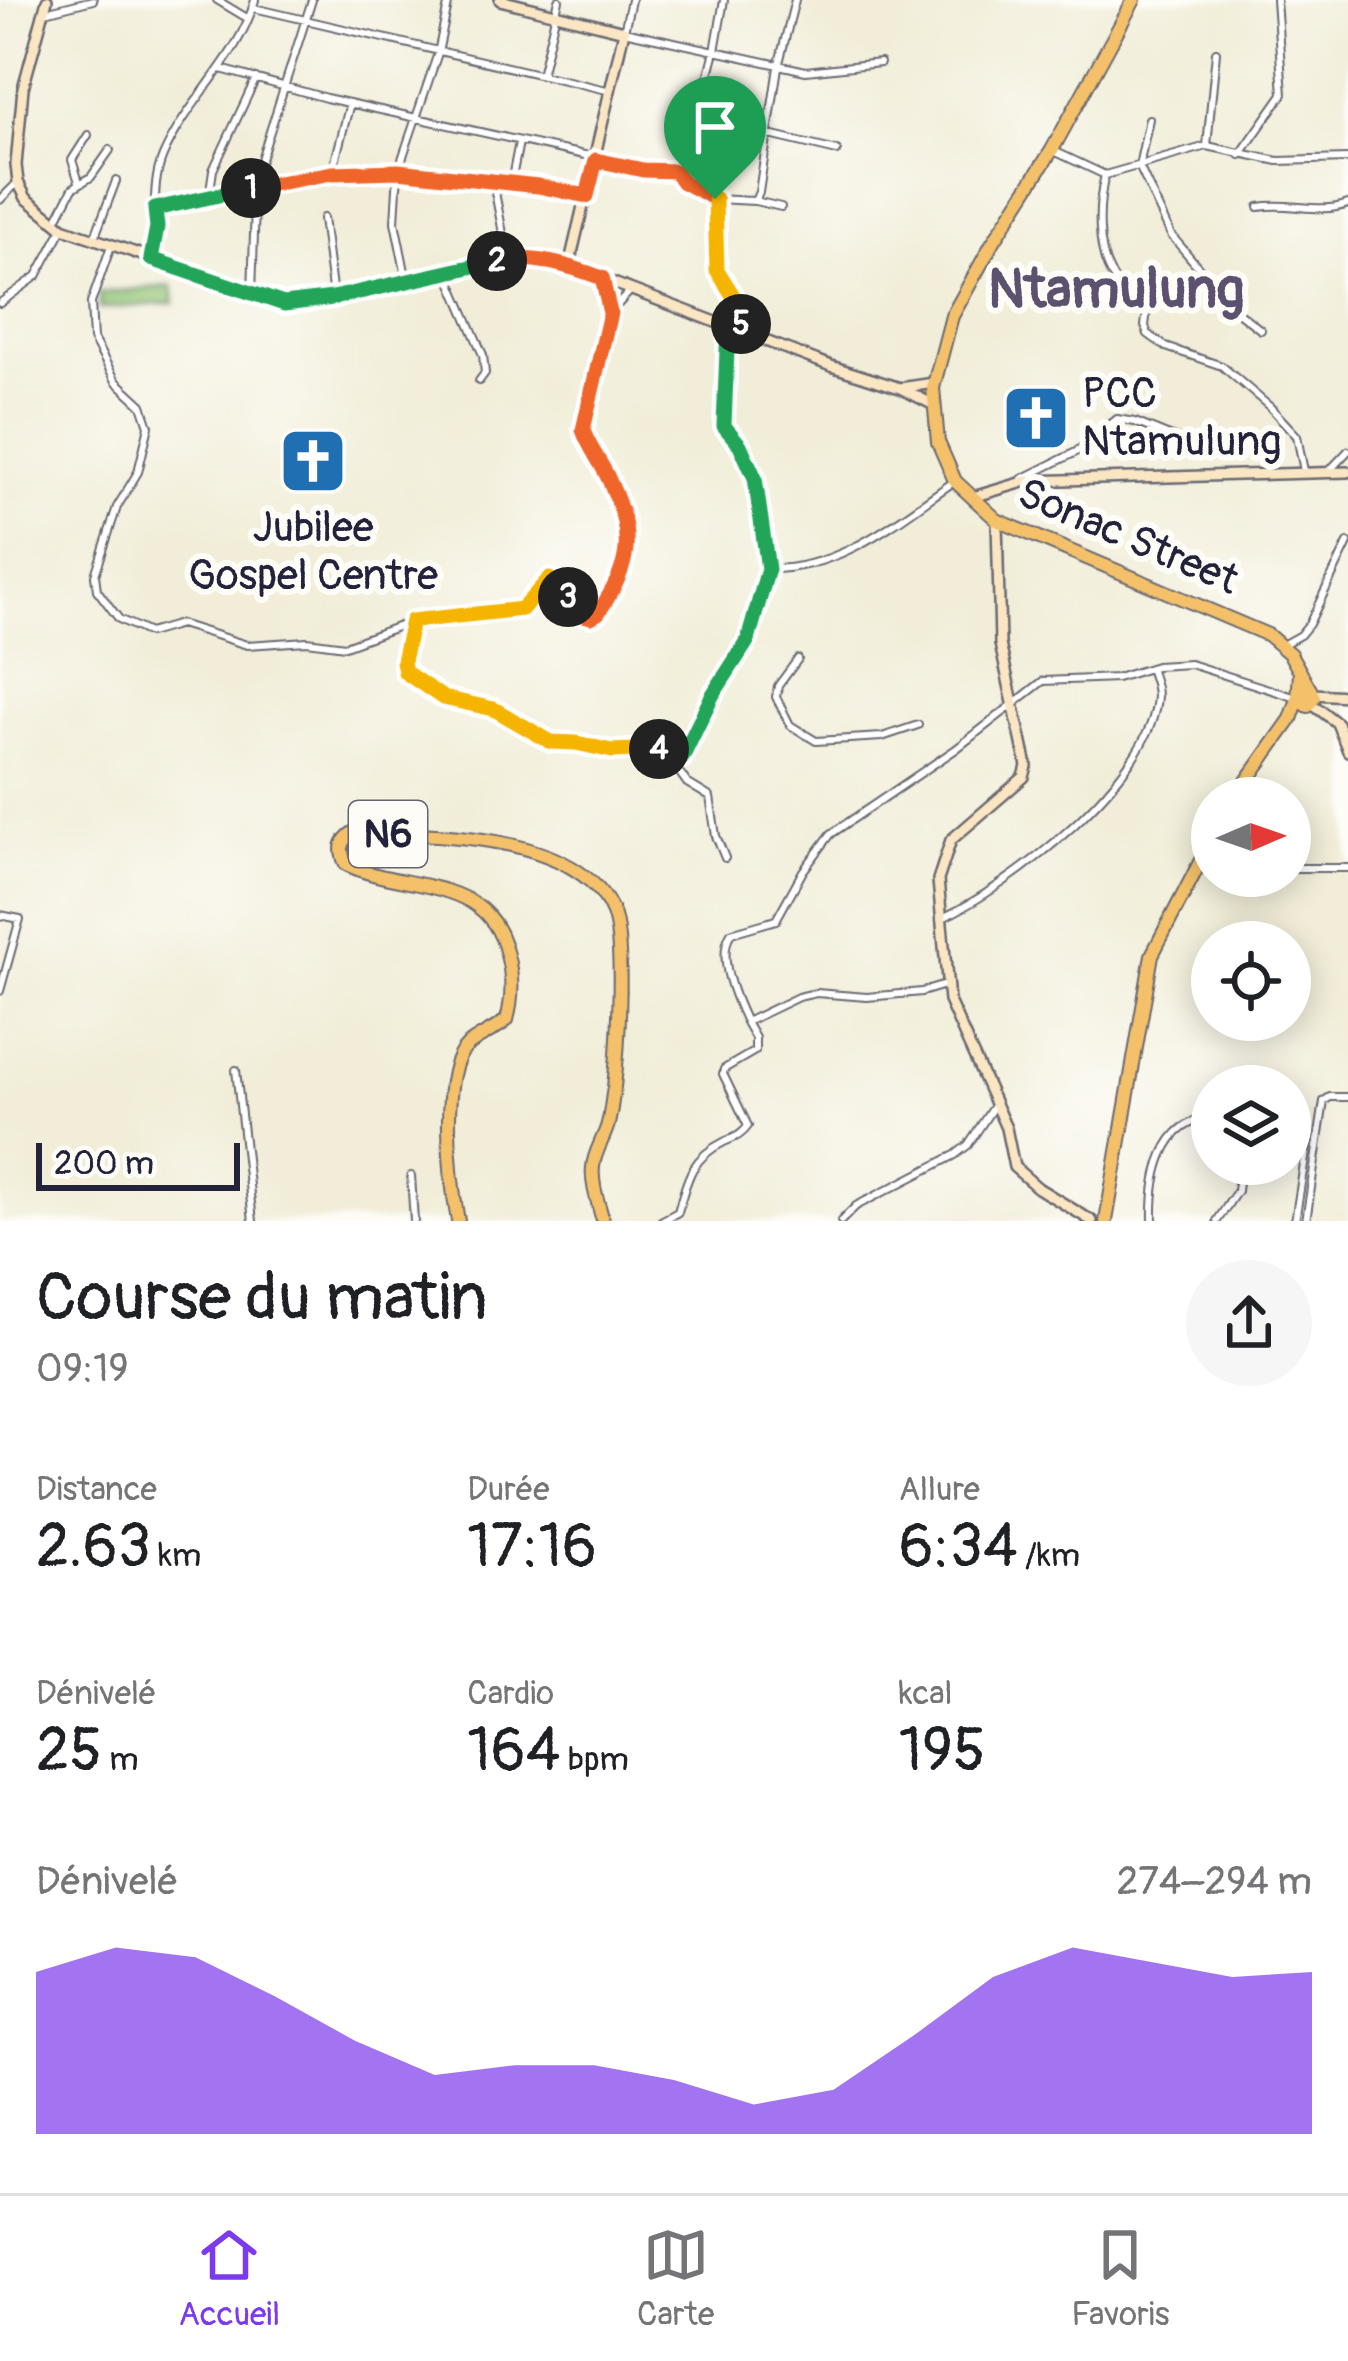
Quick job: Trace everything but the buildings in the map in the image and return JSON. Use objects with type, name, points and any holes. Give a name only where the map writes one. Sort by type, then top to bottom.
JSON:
[{"type":"highway","name":"Sonac Street","points":[[1134,0],[1052,150],[952,316],[934,383],[938,442],[955,481],[997,520],[1247,624],[1282,645],[1300,672],[1307,698]]},
{"type":"highway","points":[[1250,777],[1307,698]]},
{"type":"highway","name":"N6","points":[[458,1221],[450,1081],[466,1047],[507,1020],[512,976],[503,937],[496,923],[458,894],[346,864],[341,847],[354,832],[510,845],[576,870],[604,898],[617,930],[618,955],[614,1088],[592,1172],[603,1221]]},
{"type":"highway","points":[[1106,1221],[1152,955],[1191,889]]},
{"type":"street","points":[[93,0],[46,6],[23,88],[18,182],[26,198],[59,226],[284,304],[508,260],[569,266],[900,388],[934,405]]},
{"type":"street","points":[[217,0],[247,18]]},
{"type":"street","points":[[252,296],[253,188],[312,0]]},
{"type":"street","points":[[408,283],[395,222],[398,171],[438,53],[449,0]]},
{"type":"street","points":[[500,0],[778,67],[806,71],[880,63]]},
{"type":"street","points":[[541,75],[559,0]]},
{"type":"street","points":[[569,266],[631,0]]},
{"type":"street","points":[[221,69],[596,160],[675,171],[687,158],[724,0]]},
{"type":"street","points":[[755,201],[795,0]]},
{"type":"street","points":[[1240,155],[1283,94],[1276,0]]},
{"type":"street","points":[[151,259],[157,227],[155,182],[166,150],[183,117],[221,69],[255,4],[438,53],[611,91]]},
{"type":"street","points":[[1207,146],[1216,52]]},
{"type":"street","points":[[208,198],[214,170],[256,78]]},
{"type":"street","points":[[332,173],[350,103]]},
{"type":"street","points":[[698,118],[837,152]]},
{"type":"street","points":[[1149,119],[1139,166],[1171,235],[1234,309],[1261,331]]},
{"type":"street","points":[[79,182],[72,160],[88,135]]},
{"type":"street","points":[[512,183],[519,142]]},
{"type":"street","points":[[1052,150],[1106,175],[1207,146],[1278,161],[1348,159]]},
{"type":"street","points":[[0,303],[37,276],[79,182],[94,174],[110,150]]},
{"type":"street","points":[[155,209],[332,173],[398,171],[587,196]]},
{"type":"street","points":[[675,171],[683,182],[715,199],[781,207]]},
{"type":"street","points":[[1106,175],[1100,194],[1105,258],[1120,284],[1148,301],[1144,326],[1148,334],[1166,347],[1212,360],[1238,379],[1297,436],[1304,471]]},
{"type":"street","points":[[94,240],[116,181]]},
{"type":"street","points":[[0,200],[18,182]]},
{"type":"street","points":[[493,182],[508,260]]},
{"type":"street","points":[[715,199],[717,270],[739,305],[740,329]]},
{"type":"street","points":[[1258,207],[1276,203],[1323,211],[1348,204]]},
{"type":"street","points":[[323,218],[333,298]]},
{"type":"street","points":[[111,246],[91,302],[93,339],[109,371],[142,405],[149,426],[138,472],[114,515],[95,574],[97,590],[114,614],[142,632],[157,633],[180,624],[252,646],[307,641],[345,646],[412,621],[522,609],[549,579],[561,584],[576,613],[591,617],[598,613],[626,567],[626,541],[611,484],[583,430],[610,313],[602,278]]},
{"type":"street","points":[[447,272],[483,355],[485,373],[479,382]]},
{"type":"street","points":[[610,313],[632,289]]},
{"type":"street","points":[[725,858],[710,797],[680,776],[677,766],[712,696],[748,640],[768,569],[755,478],[740,445],[724,426],[728,324]]},
{"type":"street","points":[[900,388],[934,383]]},
{"type":"street","points":[[973,497],[1076,452],[1117,419],[1216,454]]},
{"type":"street","points":[[1330,470],[1348,451]]},
{"type":"street","points":[[1013,482],[1348,472]]},
{"type":"street","points":[[768,569],[807,566],[862,545],[955,481]]},
{"type":"street","points":[[997,520],[996,609],[1026,772],[945,850],[938,880],[945,986],[993,1107],[1006,1128],[1014,1167],[1092,1221]]},
{"type":"street","points":[[1282,645],[1309,624],[1348,543]]},
{"type":"street","points":[[412,621],[405,672],[443,698],[494,709],[551,742],[612,751],[654,748],[682,758]]},
{"type":"street","points":[[798,659],[778,686],[776,697],[790,725],[816,742],[882,736],[918,725]]},
{"type":"street","points":[[661,1221],[678,1212],[686,1178],[698,1158],[739,1137],[748,1126],[723,1074],[755,1051],[755,1038],[724,951],[731,933],[776,920],[817,849],[831,834],[1043,681],[1117,678],[1150,668],[1190,664],[1307,698],[1347,696],[1337,723]]},
{"type":"street","points":[[940,919],[1012,879],[1093,806],[1127,767],[1151,719],[1156,697],[1150,668]]},
{"type":"street","points":[[1307,698],[1337,723],[1348,752]]},
{"type":"street","points":[[1311,868],[1348,868]]},
{"type":"street","points":[[0,915],[20,919],[0,991]]},
{"type":"street","points":[[746,1022],[816,993],[867,997],[945,986]]},
{"type":"street","points":[[236,1070],[253,1221]]},
{"type":"street","points":[[1306,1221],[1324,1101],[1348,1097]]},
{"type":"street","points":[[841,1221],[869,1198],[955,1155],[968,1145],[993,1107]]},
{"type":"street","points":[[1153,1221],[1156,1167],[1178,1129],[1191,1121]]},
{"type":"street","points":[[411,1176],[415,1221]]},
{"type":"street","points":[[1217,1221],[1238,1185]]},
{"type":"street","points":[[1295,1221],[1301,1185]]},
{"type":"green space","points":[[172,286],[174,303],[100,309],[99,293]]},
{"type":"place","name":"PCC Ntamulung","points":[[1036,418]]},
{"type":"place","name":"Jubilee Gospel Centre","points":[[313,461]]},
{"type":"district","name":"Ntamulung","points":[[1116,290]]},
{"type":"route","points":[[596,160],[675,171],[683,182],[715,199],[717,270],[742,314],[740,329],[728,324],[724,426],[740,445],[755,478],[768,569],[748,640],[712,696],[682,758],[654,748],[612,751],[551,742],[494,709],[443,698],[405,672],[412,621],[522,609],[549,579],[561,584],[576,613],[591,617],[626,567],[626,541],[611,484],[583,430],[610,313],[602,278],[569,266],[508,260],[284,304],[151,259],[155,209],[332,173],[398,171],[587,196],[596,160]]}]
